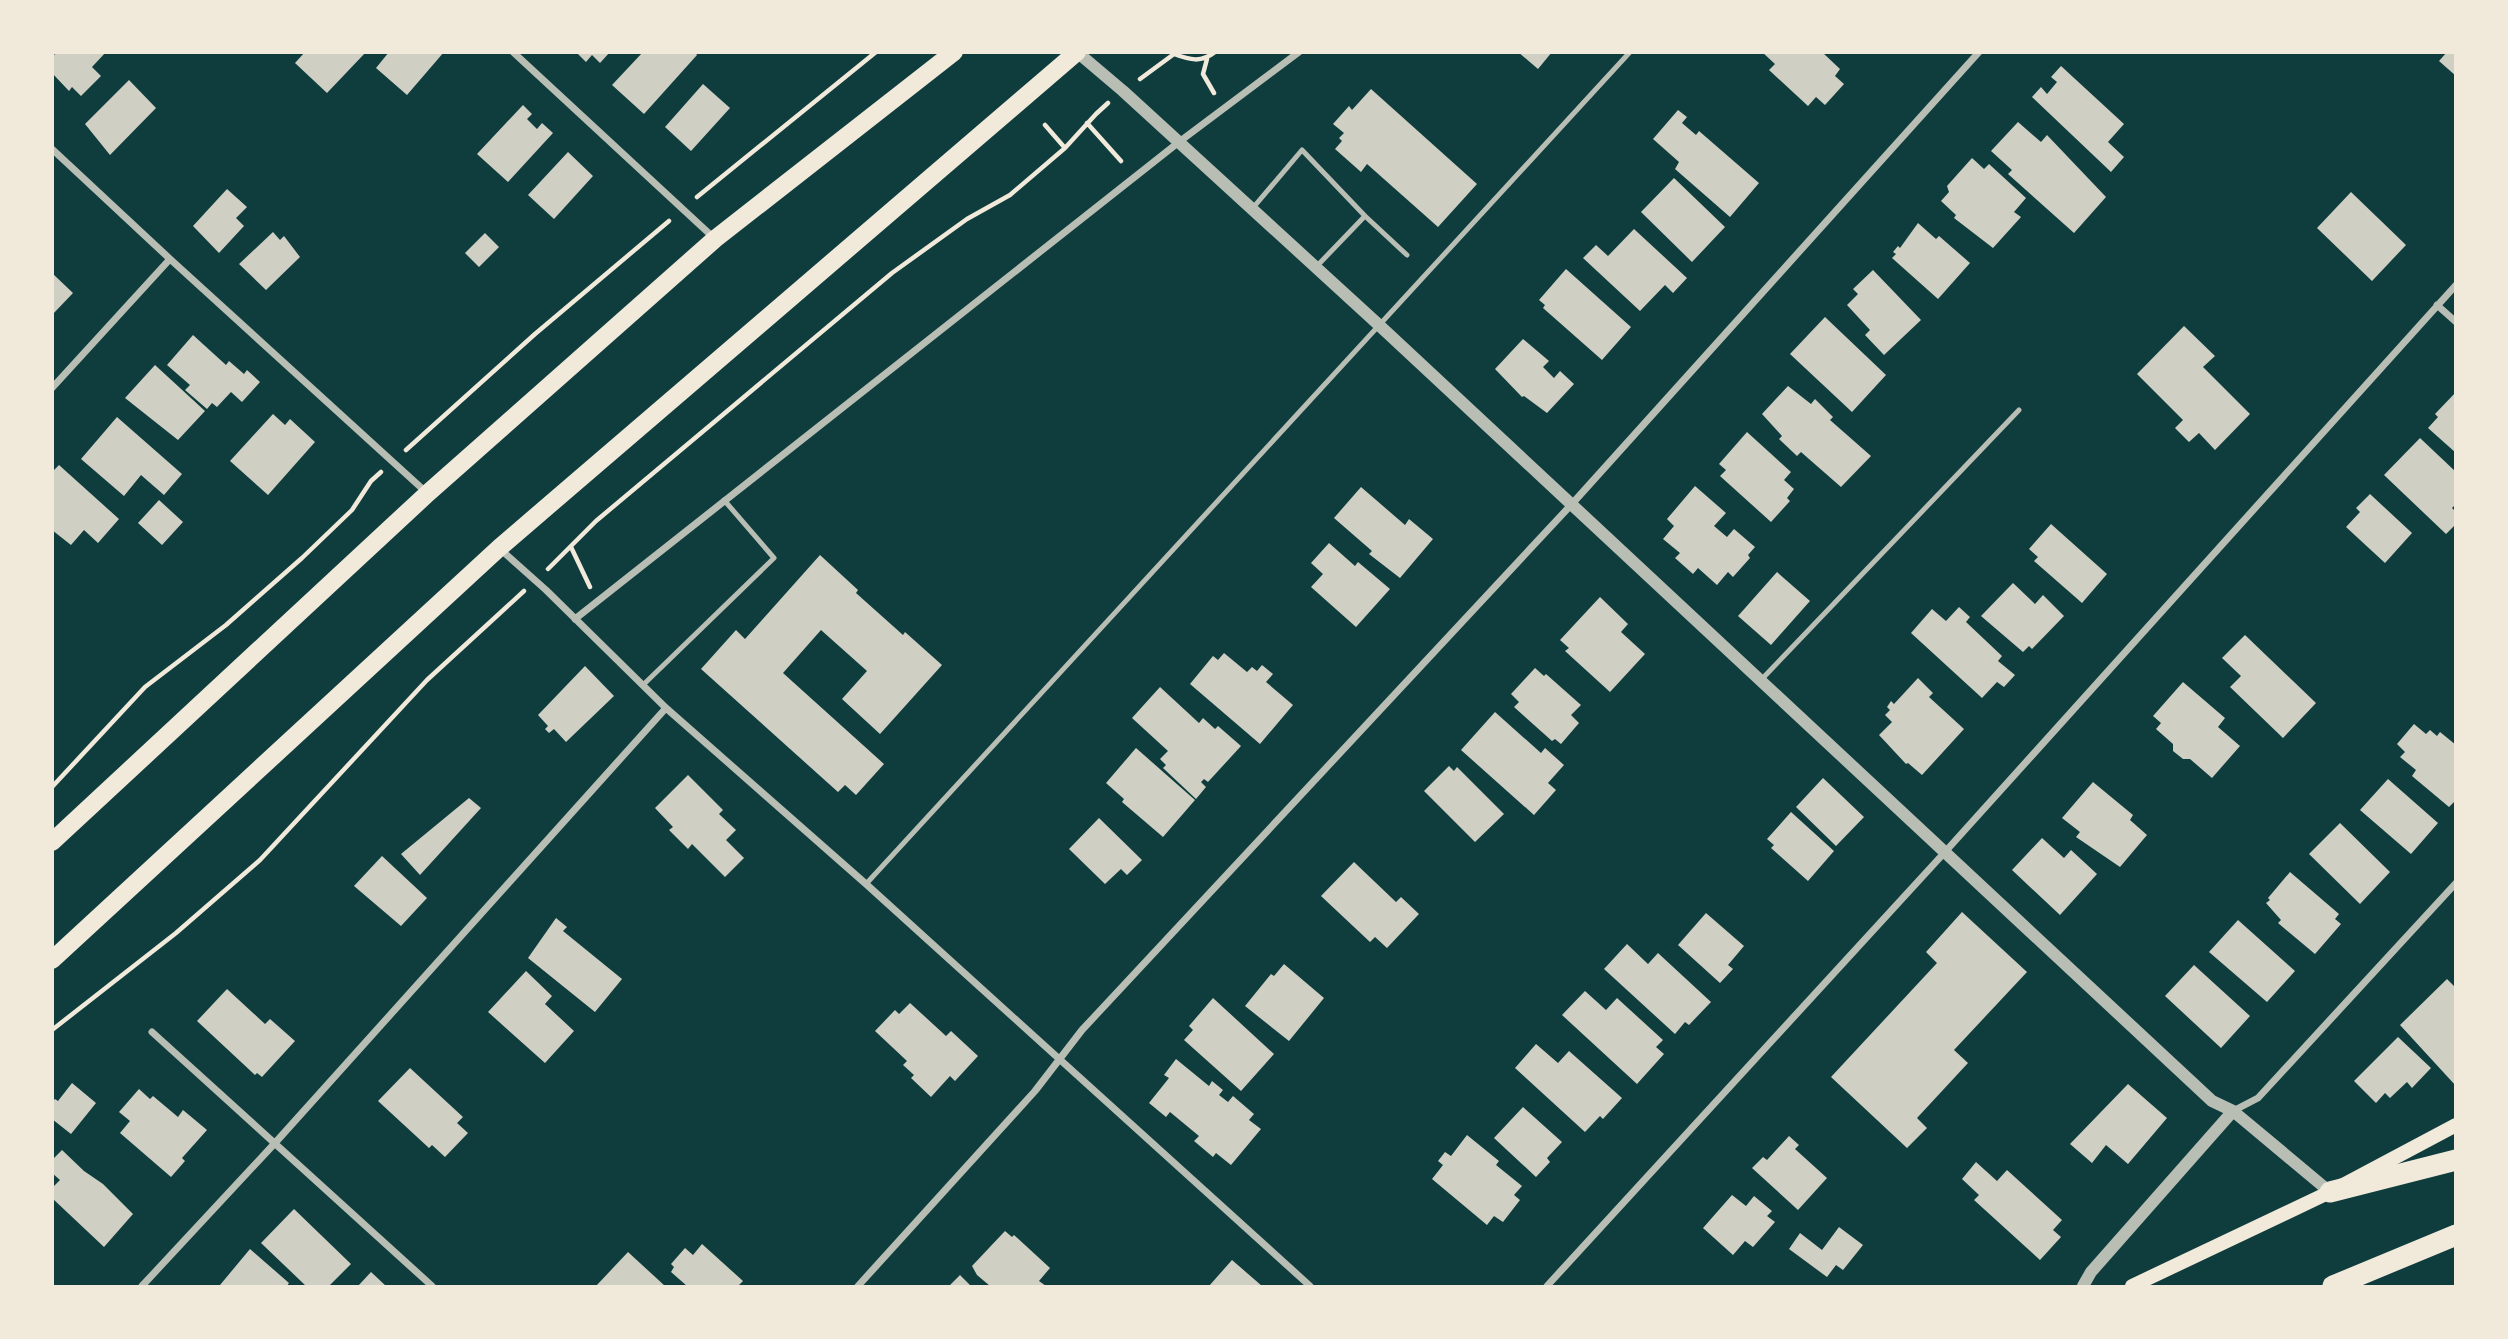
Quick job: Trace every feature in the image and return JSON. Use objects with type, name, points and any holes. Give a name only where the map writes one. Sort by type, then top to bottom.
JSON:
[{"type":"highway","points":[[2330,1192],[2455,1160]]},
{"type":"highway","points":[[2333,1286],[2455,1235]]},
{"type":"main road","points":[[52,842],[428,493],[715,239],[954,52]]},
{"type":"main road","points":[[52,960],[499,548],[1077,52]]},
{"type":"main road","points":[[2132,1286],[2330,1192],[2455,1125]]},
{"type":"street","points":[[513,52],[715,239]]},
{"type":"street","points":[[1077,52],[1380,326],[2212,1101],[2233,1111],[2330,1192]]},
{"type":"street","points":[[575,619],[1179,142],[1299,52]]},
{"type":"street","points":[[858,1286],[1060,1060],[1082,1030],[1571,505],[1979,52]]},
{"type":"street","points":[[52,149],[428,493]]},
{"type":"street","points":[[52,388],[170,259]]},
{"type":"street","points":[[1547,1286],[1945,852],[2455,285]]},
{"type":"street","points":[[2437,305],[2455,322]]},
{"type":"street","points":[[499,548],[666,708],[866,884],[1310,1286]]},
{"type":"street","points":[[142,1286],[275,1143],[666,708]]},
{"type":"street","points":[[2083,1286],[2091,1272],[2233,1111],[2258,1098],[2455,883]]},
{"type":"street","points":[[152,1031],[432,1286]]},
{"type":"lane","points":[[866,884],[1630,52]]},
{"type":"lane","points":[[1252,209],[1302,150],[1365,216],[1407,255]]},
{"type":"lane","points":[[1315,267],[1365,216]]},
{"type":"lane","points":[[1761,680],[2019,410]]},
{"type":"lane","points":[[643,685],[774,558],[723,500]]},
{"type":"path","points":[[52,787],[145,687],[226,625],[302,558],[352,510],[371,481],[535,334],[683,208],[876,52]]},
{"type":"path","points":[[1174,54],[1192,61],[1207,59],[1215,52]]},
{"type":"path","points":[[1207,59],[1203,74],[1214,93]]},
{"type":"path","points":[[52,1030],[176,933],[260,860],[427,680],[596,521],[892,273],[967,219],[1010,195],[1065,148],[1096,114]]},
{"type":"path","points":[[1087,123],[1121,161]]},
{"type":"path","points":[[1045,125],[1065,148]]},
{"type":"path","points":[[571,547],[596,601]]},
{"type":"building","points":[[57,52],[106,52],[92,67],[101,76],[81,96],[72,87],[69,91],[52,73],[52,57]]},
{"type":"building","points":[[305,52],[366,52],[327,93],[295,63]]},
{"type":"building","points":[[389,52],[444,52],[407,95],[376,68]]},
{"type":"building","points":[[576,52],[610,52],[600,63],[592,55],[586,62]]},
{"type":"building","points":[[643,52],[695,52],[697,55],[644,114],[612,85]]},
{"type":"building","points":[[1518,52],[1552,52],[1538,69]]},
{"type":"building","points":[[1762,52],[1822,52],[1840,69],[1835,76],[1844,84],[1825,105],[1816,97],[1808,106],[1769,70],[1775,64]]},
{"type":"building","points":[[2447,52],[2456,52],[2456,76],[2439,61]]},
{"type":"building","points":[[2061,66],[2124,124],[2108,142],[2124,157],[2111,172],[2032,97],[2041,87],[2047,94],[2057,82],[2051,77]]},
{"type":"building","points":[[129,80],[156,108],[110,155],[85,124]]},
{"type":"building","points":[[703,84],[730,108],[691,151],[665,127]]},
{"type":"building","points":[[1371,89],[1477,184],[1438,227],[1367,164],[1361,172],[1335,149],[1342,141],[1339,138],[1344,133],[1333,124],[1349,106],[1352,110]]},
{"type":"building","points":[[523,105],[532,114],[527,119],[537,129],[542,123],[553,133],[508,182],[477,154]]},
{"type":"building","points":[[1678,110],[1687,117],[1682,123],[1696,135],[1699,131],[1759,183],[1730,217],[1675,169],[1679,162],[1653,139]]},
{"type":"building","points":[[2018,122],[2041,142],[2047,135],[2106,197],[2074,233],[2008,174],[2012,170],[1991,151]]},
{"type":"building","points":[[568,152],[593,176],[554,219],[528,195]]},
{"type":"building","points":[[1972,158],[1984,169],[1989,164],[2026,198],[2014,212],[2021,217],[1993,248],[1954,218],[1956,215],[1941,201],[1949,192],[1947,186]]},
{"type":"building","points":[[1674,178],[1725,227],[1692,262],[1641,212]]},
{"type":"building","points":[[227,189],[247,207],[236,218],[244,226],[219,253],[193,226]]},
{"type":"building","points":[[2351,192],[2406,245],[2372,281],[2317,228]]},
{"type":"building","points":[[1918,223],[1936,239],[1939,236],[1970,263],[1938,299],[1892,258],[1896,254],[1893,252],[1898,246],[1900,248]]},
{"type":"building","points":[[1634,229],[1687,278],[1673,293],[1665,285],[1640,311],[1583,258],[1596,245],[1608,256]]},
{"type":"building","points":[[273,232],[280,240],[284,236],[300,257],[266,290],[239,264]]},
{"type":"building","points":[[485,233],[499,247],[479,267],[465,253]]},
{"type":"building","points":[[1566,269],[1631,327],[1602,360],[1543,308],[1545,305],[1539,300]]},
{"type":"building","points":[[1873,270],[1921,320],[1884,355],[1865,335],[1870,330],[1847,305],[1858,294],[1853,289]]},
{"type":"building","points":[[52,273],[73,293],[52,315]]},
{"type":"building","points":[[1825,317],[1886,375],[1852,412],[1790,354]]},
{"type":"building","points":[[2184,326],[2215,356],[2203,367],[2250,414],[2215,450],[2199,433],[2189,442],[2175,428],[2183,420],[2137,374]]},
{"type":"building","points":[[193,335],[226,365],[229,361],[244,374],[247,370],[260,382],[242,402],[231,392],[217,407],[212,403],[207,409],[185,390],[190,385],[167,365]]},
{"type":"building","points":[[1523,339],[1549,361],[1543,367],[1554,378],[1560,371],[1574,384],[1547,413],[1522,397],[1495,369]]},
{"type":"building","points":[[155,365],[205,411],[178,440],[125,398]]},
{"type":"building","points":[[1788,386],[1811,404],[1815,399],[1833,417],[1830,420],[1871,456],[1841,487],[1801,452],[1797,456],[1779,439],[1782,436],[1762,414]]},
{"type":"building","points":[[2456,392],[2456,453],[2428,428],[2438,417],[2435,414]]},
{"type":"building","points":[[273,414],[285,425],[290,419],[315,442],[268,495],[230,461]]},
{"type":"building","points":[[117,417],[182,474],[164,495],[141,475],[124,496],[81,459]]},
{"type":"building","points":[[1747,432],[1791,472],[1784,480],[1794,489],[1787,498],[1790,501],[1771,522],[1720,476],[1726,470],[1719,464]]},
{"type":"building","points":[[2420,438],[2456,472],[2456,504],[2452,508],[2456,512],[2456,524],[2446,534],[2384,475]]},
{"type":"building","points":[[59,465],[119,519],[98,543],[84,530],[71,545],[52,530],[52,472]]},
{"type":"building","points":[[1695,486],[1726,513],[1714,526],[1727,537],[1734,529],[1755,547],[1748,555],[1750,558],[1733,577],[1728,572],[1717,585],[1698,568],[1693,574],[1675,558],[1680,553],[1663,539],[1674,526],[1667,519]]},
{"type":"building","points":[[1361,487],[1405,525],[1409,519],[1433,539],[1400,578],[1369,554],[1372,551],[1334,518]]},
{"type":"building","points":[[2370,494],[2412,533],[2385,563],[2346,527],[2360,512],[2356,508]]},
{"type":"building","points":[[159,500],[183,522],[162,545],[138,523]]},
{"type":"building","points":[[2051,524],[2107,574],[2082,603],[2034,561],[2038,557],[2029,549]]},
{"type":"building","points":[[1329,543],[1355,566],[1358,562],[1390,589],[1356,627],[1311,587],[1323,574],[1311,563]]},
{"type":"building","points":[[820,555],[858,590],[856,593],[942,665],[880,734],[842,699],[867,671],[821,630],[783,673],[884,764],[856,795],[845,785],[838,792],[701,669],[736,630],[745,639]]},
{"type":"building","points":[[1777,572],[1810,601],[1771,645],[1738,616]]},
{"type":"building","points":[[2013,583],[2035,604],[2043,595],[2064,616],[2032,649],[2029,646],[2023,652],[1981,616]]},
{"type":"building","points":[[1600,597],[1628,624],[1621,632],[1645,654],[1610,692],[1565,651],[1569,648],[1560,640]]},
{"type":"building","points":[[1959,607],[1970,617],[1966,622],[2002,656],[1998,661],[2015,675],[2004,687],[1997,682],[1982,698],[1911,633],[1932,609],[1946,621]]},
{"type":"building","points":[[2245,635],[2316,703],[2283,738],[2230,687],[2241,676],[2222,658]]},
{"type":"building","points":[[1224,653],[1247,672],[1252,667],[1257,671],[1262,665],[1273,674],[1266,682],[1293,705],[1260,744],[1190,684],[1213,656],[1218,660]]},
{"type":"building","points":[[585,666],[614,696],[566,742],[554,729],[549,733],[545,729],[548,726],[538,715]]},
{"type":"building","points":[[1535,668],[1544,676],[1546,674],[1581,705],[1571,715],[1579,723],[1561,744],[1555,739],[1552,741],[1514,707],[1519,702],[1511,694]]},
{"type":"building","points":[[1918,678],[1933,693],[1929,697],[1964,729],[1922,775],[1906,764],[1879,735],[1892,722],[1885,715],[1890,710],[1887,707],[1891,701],[1894,704]]},
{"type":"building","points":[[2183,682],[2225,718],[2218,727],[2240,746],[2212,778],[2190,759],[2183,759],[2173,751],[2173,744],[2156,729],[2161,723],[2153,716]]},
{"type":"building","points":[[1160,687],[1199,723],[1203,718],[1215,729],[1218,726],[1241,746],[1208,782],[1204,779],[1201,782],[1206,787],[1196,799],[1163,768],[1166,765],[1160,759],[1168,751],[1132,718]]},
{"type":"building","points":[[1495,712],[1541,753],[1545,748],[1564,765],[1548,783],[1556,790],[1534,815],[1461,750]]},
{"type":"building","points":[[2414,724],[2426,734],[2430,730],[2437,736],[2440,732],[2456,745],[2456,800],[2449,807],[2412,776],[2416,770],[2400,757],[2405,752],[2397,744]]},
{"type":"building","points":[[1136,748],[1195,800],[1163,837],[1122,802],[1124,799],[1106,783]]},
{"type":"building","points":[[1449,766],[1454,771],[1457,767],[1504,814],[1475,842],[1424,791]]},
{"type":"building","points":[[688,775],[723,810],[719,814],[736,830],[726,840],[744,858],[725,877],[692,844],[688,849],[669,830],[673,827],[655,808]]},
{"type":"building","points":[[1823,778],[1864,817],[1836,846],[1796,807]]},
{"type":"building","points":[[2388,779],[2438,823],[2411,854],[2360,810]]},
{"type":"building","points":[[2093,782],[2133,815],[2130,820],[2147,835],[2120,867],[2076,837],[2080,832],[2062,818]]},
{"type":"building","points":[[469,798],[481,808],[420,875],[401,854]]},
{"type":"building","points":[[1791,812],[1834,851],[1808,881],[1771,848],[1774,845],[1767,839]]},
{"type":"building","points":[[1099,818],[1142,860],[1127,875],[1121,869],[1105,884],[1069,849]]},
{"type":"building","points":[[2340,823],[2390,872],[2360,904],[2309,854]]},
{"type":"building","points":[[2042,838],[2064,858],[2071,850],[2097,874],[2060,915],[2012,870]]},
{"type":"building","points":[[382,856],[427,898],[401,926],[354,886]]},
{"type":"building","points":[[1354,862],[1396,902],[1401,897],[1419,914],[1387,948],[1375,937],[1370,942],[1321,896]]},
{"type":"building","points":[[2290,872],[2339,914],[2335,919],[2341,924],[2315,954],[2278,923],[2281,920],[2266,903]]},
{"type":"building","points":[[1962,912],[2027,972],[1954,1050],[1968,1063],[1917,1118],[1927,1128],[1907,1148],[1831,1077],[1937,963],[1926,952]]},
{"type":"building","points":[[1706,913],[1744,946],[1728,965],[1733,969],[1720,983],[1678,945]]},
{"type":"building","points":[[556,918],[567,927],[563,931],[622,979],[595,1012],[528,958]]},
{"type":"building","points":[[2238,920],[2295,971],[2267,1002],[2209,952]]},
{"type":"building","points":[[1627,944],[1648,964],[1658,953],[1711,1002],[1689,1025],[1685,1022],[1675,1034],[1604,969]]},
{"type":"building","points":[[1284,964],[1324,998],[1289,1041],[1245,1006],[1271,974],[1274,976]]},
{"type":"building","points":[[2194,965],[2250,1016],[2221,1048],[2165,996]]},
{"type":"building","points":[[526,971],[552,996],[545,1004],[574,1031],[545,1063],[488,1012]]},
{"type":"building","points":[[2447,979],[2456,988],[2456,1086],[2400,1025]]},
{"type":"building","points":[[227,989],[265,1024],[270,1019],[295,1041],[262,1077],[257,1073],[255,1075],[197,1021]]},
{"type":"building","points":[[1585,991],[1606,1010],[1617,998],[1663,1040],[1656,1047],[1664,1054],[1637,1084],[1562,1015]]},
{"type":"building","points":[[1213,998],[1274,1054],[1241,1091],[1184,1040],[1193,1030],[1189,1026]]},
{"type":"building","points":[[910,1003],[946,1036],[951,1031],[978,1056],[955,1081],[950,1076],[931,1097],[911,1078],[914,1075],[903,1065],[907,1061],[875,1031],[895,1010],[899,1014]]},
{"type":"building","points":[[2398,1037],[2431,1068],[2412,1088],[2407,1082],[2390,1098],[2385,1093],[2376,1103],[2354,1081]]},
{"type":"building","points":[[1536,1044],[1558,1063],[1569,1051],[1622,1098],[1603,1119],[1600,1116],[1585,1132],[1515,1068]]},
{"type":"building","points":[[1176,1059],[1209,1086],[1212,1081],[1223,1090],[1219,1095],[1228,1102],[1233,1096],[1254,1114],[1249,1120],[1261,1129],[1231,1165],[1216,1153],[1213,1157],[1194,1141],[1199,1136],[1170,1112],[1166,1117],[1149,1103],[1169,1078],[1164,1075]]},
{"type":"building","points":[[410,1068],[463,1117],[457,1123],[468,1133],[445,1157],[432,1145],[429,1148],[378,1101]]},
{"type":"building","points":[[72,1083],[96,1103],[71,1134],[52,1119],[52,1102],[55,1099],[58,1101]]},
{"type":"building","points":[[2128,1084],[2167,1118],[2128,1164],[2106,1145],[2092,1163],[2070,1144]]},
{"type":"building","points":[[139,1089],[150,1099],[153,1096],[178,1117],[183,1110],[207,1130],[182,1158],[185,1161],[171,1177],[120,1133],[130,1121],[119,1112]]},
{"type":"building","points":[[1523,1107],[1562,1142],[1547,1158],[1550,1162],[1536,1177],[1494,1138]]},
{"type":"building","points":[[1467,1135],[1499,1161],[1496,1165],[1522,1186],[1514,1195],[1520,1200],[1503,1222],[1494,1216],[1487,1225],[1432,1179],[1443,1165],[1438,1161],[1445,1152],[1451,1156]]},
{"type":"building","points":[[1789,1136],[1799,1145],[1795,1149],[1827,1178],[1798,1210],[1752,1168],[1763,1157],[1767,1160]]},
{"type":"building","points":[[62,1150],[84,1171],[103,1184],[133,1214],[104,1247],[52,1198],[52,1188],[60,1180],[52,1173],[52,1160]]},
{"type":"building","points":[[1976,1162],[1997,1181],[2007,1170],[2062,1220],[2053,1230],[2061,1237],[2040,1260],[1974,1200],[1979,1195],[1962,1179]]},
{"type":"building","points":[[1732,1195],[1746,1206],[1754,1196],[1772,1211],[1767,1216],[1775,1222],[1753,1247],[1745,1241],[1733,1255],[1703,1228]]},
{"type":"building","points":[[294,1209],[351,1264],[329,1286],[306,1286],[261,1243]]},
{"type":"building","points":[[1839,1227],[1863,1245],[1843,1270],[1836,1265],[1827,1277],[1789,1249],[1800,1233],[1822,1250]]},
{"type":"building","points":[[1005,1231],[1012,1237],[1014,1235],[1050,1268],[1039,1281],[1046,1286],[990,1286],[977,1275],[972,1266]]},
{"type":"building","points":[[702,1244],[743,1281],[738,1286],[687,1286],[671,1272],[674,1267],[671,1264],[685,1248],[693,1255]]},
{"type":"building","points":[[250,1249],[289,1283],[287,1286],[220,1285]]},
{"type":"building","points":[[628,1252],[665,1286],[596,1286]]},
{"type":"building","points":[[1232,1260],[1262,1286],[1209,1286]]},
{"type":"building","points":[[371,1272],[386,1286],[358,1286]]},
{"type":"building","points":[[960,1275],[971,1286],[949,1286]]}]
